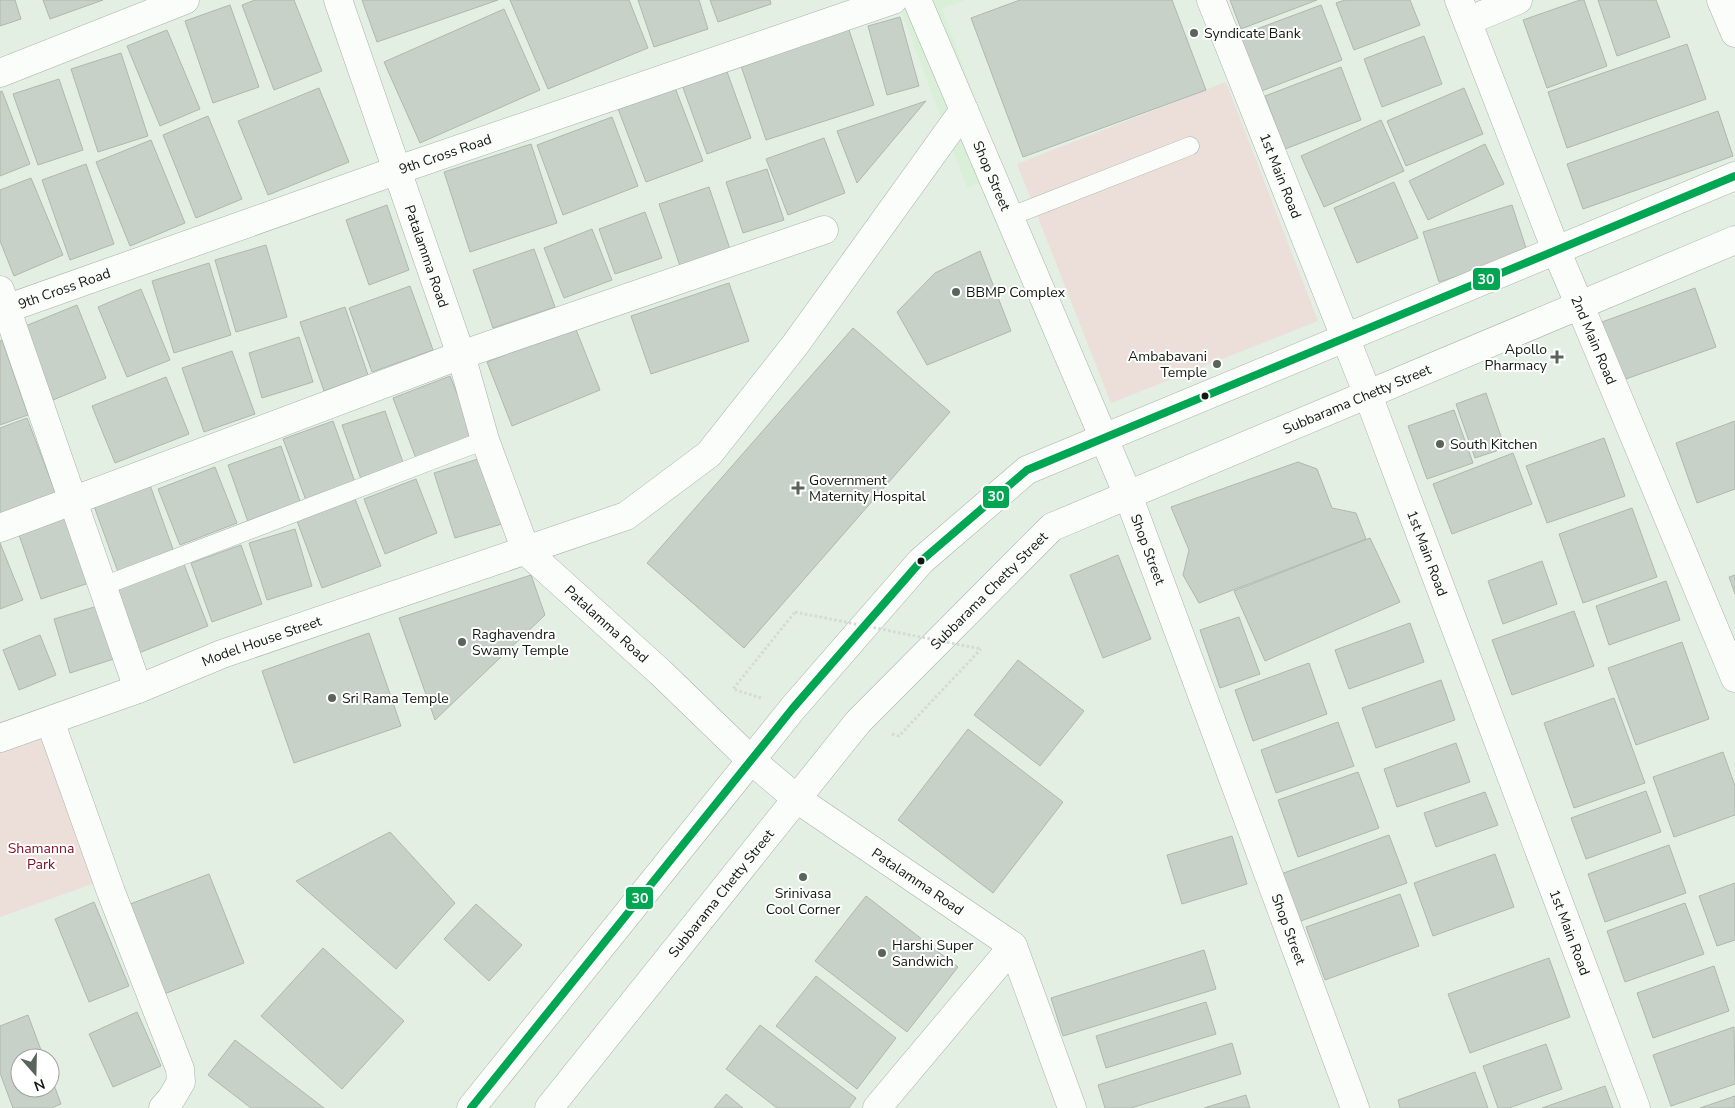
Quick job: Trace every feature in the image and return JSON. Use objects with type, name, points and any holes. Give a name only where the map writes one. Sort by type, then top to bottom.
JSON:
[{"type":"street","points":[[0,74],[185,0]]},
{"type":"street","name":"Patalamma Road","points":[[338,0],[461,355],[485,440],[526,551],[660,672],[751,760],[797,799],[1013,946]]},
{"type":"street","name":"9th Cross Road","points":[[2,303],[398,170],[893,0]]},
{"type":"street","name":"Shop Street","points":[[917,0],[1128,496],[1355,1108]]},
{"type":"street","name":"1st Main Road","points":[[1211,0],[1368,395],[1636,1108]]},
{"type":"street","points":[[1464,10],[1518,0]]},
{"type":"street","points":[[1720,0],[1735,33]]},
{"type":"street","name":"2nd Main Road","points":[[1464,10],[1556,250],[1735,678]]},
{"type":"street","name":"Model House Street","points":[[0,738],[138,689],[222,654],[626,516],[710,454],[795,345],[964,110]]},
{"type":"street","points":[[471,1108],[793,708],[921,561],[1027,470],[1735,176]]},
{"type":"street","points":[[0,528],[461,355],[824,230]]},
{"type":"street","name":"Subbarama Chetty Street","points":[[548,1108],[858,722],[1052,527],[1735,240]]},
{"type":"street","points":[[2,303],[74,501],[138,689]]},
{"type":"street","points":[[50,721],[111,892],[180,1069],[181,1082],[172,1105],[145,1108]]},
{"type":"street","points":[[877,1108],[1013,946],[1072,1108]]},
{"type":"lane","points":[[1009,217],[1190,146]]},
{"type":"lane","points":[[103,586],[485,440]]},
{"type":"path","points":[[733,689],[795,612],[981,649],[899,736]]},
{"type":"shaded area","points":[[897,0],[965,0],[942,9],[1003,174],[967,188]]},
{"type":"green space","points":[[1226,82],[1318,321],[1111,403],[1017,164]]},
{"type":"green space","name":"Shamanna Park","points":[[43,738],[95,883],[0,917],[0,753]]},
{"type":"building","points":[[0,0],[15,0],[21,19],[0,26]]},
{"type":"building","points":[[43,0],[103,0],[50,19]]},
{"type":"building","points":[[255,0],[294,0],[322,71],[274,90],[242,5]]},
{"type":"building","points":[[362,0],[498,0],[377,42]]},
{"type":"building","points":[[510,0],[629,0],[648,48],[548,89]]},
{"type":"building","points":[[638,0],[699,0],[708,29],[654,47]]},
{"type":"building","points":[[710,0],[770,0],[771,4],[718,22]]},
{"type":"building","points":[[1020,0],[1172,0],[1206,90],[1023,157],[971,18]]},
{"type":"building","points":[[1230,0],[1317,0],[1241,29]]},
{"type":"building","points":[[1345,0],[1410,0],[1420,25],[1354,50],[1336,3]]},
{"type":"building","points":[[1584,0],[1607,66],[1547,88],[1523,20]]},
{"type":"building","points":[[1598,0],[1656,0],[1670,37],[1617,56]]},
{"type":"building","points":[[230,5],[259,87],[213,103],[185,21]]},
{"type":"building","points":[[1321,5],[1342,60],[1259,92],[1238,36]]},
{"type":"building","points":[[504,9],[540,90],[420,143],[384,62]]},
{"type":"building","points":[[900,17],[919,86],[887,95],[868,26]]},
{"type":"building","points":[[846,21],[874,105],[766,140],[738,57]]},
{"type":"building","points":[[167,30],[200,109],[160,126],[127,46]]},
{"type":"building","points":[[1424,36],[1442,84],[1382,107],[1364,59]]},
{"type":"building","points":[[1687,44],[1706,99],[1567,148],[1548,92]]},
{"type":"building","points":[[121,53],[148,136],[98,152],[71,69]]},
{"type":"building","points":[[1341,67],[1361,120],[1285,149],[1265,96]]},
{"type":"building","points":[[726,69],[751,138],[707,154],[682,85]]},
{"type":"building","points":[[59,79],[83,150],[38,165],[13,94]]},
{"type":"building","points":[[674,85],[703,161],[646,182],[617,106]]},
{"type":"building","points":[[319,88],[349,162],[268,195],[238,121]]},
{"type":"building","points":[[1464,88],[1483,134],[1406,166],[1387,121]]},
{"type":"building","points":[[2,91],[30,164],[0,176],[0,92]]},
{"type":"building","points":[[925,102],[857,183],[837,131]]},
{"type":"building","points":[[1718,111],[1733,156],[1583,209],[1567,164]]},
{"type":"building","points":[[208,116],[242,199],[196,218],[163,135]]},
{"type":"building","points":[[612,117],[638,186],[563,215],[537,145]]},
{"type":"building","points":[[1381,120],[1404,171],[1324,207],[1301,156]]},
{"type":"building","points":[[824,138],[845,193],[788,215],[766,159]]},
{"type":"building","points":[[151,140],[185,223],[130,246],[96,162]]},
{"type":"building","points":[[531,144],[557,223],[470,252],[444,172]]},
{"type":"building","points":[[1485,144],[1504,184],[1428,220],[1409,181]]},
{"type":"building","points":[[86,164],[114,244],[70,260],[42,180]]},
{"type":"building","points":[[767,169],[784,220],[743,233],[726,182]]},
{"type":"building","points":[[31,178],[63,255],[14,276],[0,241],[0,190]]},
{"type":"building","points":[[1394,182],[1418,238],[1357,263],[1334,208]]},
{"type":"building","points":[[709,187],[730,249],[680,266],[659,204]]},
{"type":"building","points":[[387,205],[409,270],[369,285],[346,220]]},
{"type":"building","points":[[1512,205],[1528,254],[1439,282],[1423,232]]},
{"type":"building","points":[[645,212],[662,258],[615,274],[599,229]]},
{"type":"building","points":[[592,229],[612,280],[564,298],[544,248]]},
{"type":"building","points":[[266,245],[287,317],[236,332],[215,260]]},
{"type":"building","points":[[534,249],[555,307],[493,328],[473,270]]},
{"type":"building","name":"BBMP Complex","points":[[980,251],[1011,331],[927,365],[897,312],[935,273]]},
{"type":"building","points":[[209,263],[231,335],[174,353],[152,281]]},
{"type":"building","points":[[729,283],[749,341],[651,374],[631,316]]},
{"type":"building","points":[[410,286],[433,350],[372,372],[349,308]]},
{"type":"building","points":[[1695,288],[1716,347],[1623,380],[1602,322]]},
{"type":"building","points":[[141,289],[170,360],[127,377],[98,307]]},
{"type":"building","points":[[77,305],[106,378],[53,400],[23,327]]},
{"type":"building","points":[[345,307],[368,375],[324,391],[300,322]]},
{"type":"building","points":[[575,327],[600,390],[512,426],[487,362]]},
{"type":"building","name":"Government Maternity Hospital","points":[[853,328],[950,412],[744,648],[647,563]]},
{"type":"building","points":[[299,337],[313,382],[262,398],[249,353]]},
{"type":"building","points":[[2,340],[28,415],[0,425],[0,341]]},
{"type":"building","points":[[232,351],[255,414],[204,432],[182,368]]},
{"type":"building","points":[[450,376],[475,438],[417,461],[393,398]]},
{"type":"building","points":[[166,377],[189,434],[115,463],[92,406]]},
{"type":"building","points":[[1486,393],[1505,448],[1475,458],[1456,404]]},
{"type":"building","name":"South Kitchen","points":[[1454,410],[1473,463],[1427,479],[1408,426]]},
{"type":"building","points":[[385,411],[405,468],[362,482],[342,425]]},
{"type":"building","points":[[27,418],[56,494],[0,514],[0,428]]},
{"type":"building","points":[[333,421],[356,485],[307,503],[283,439]]},
{"type":"building","points":[[1735,421],[1735,489],[1697,503],[1676,443]]},
{"type":"building","points":[[1604,438],[1625,496],[1547,523],[1526,466]]},
{"type":"building","points":[[281,446],[301,504],[248,522],[228,465]]},
{"type":"building","points":[[1513,453],[1532,504],[1452,534],[1433,484]]},
{"type":"building","points":[[481,458],[502,524],[455,538],[434,473]]},
{"type":"building","points":[[1298,462],[1317,469],[1332,508],[1356,513],[1366,539],[1199,603],[1183,575],[1189,550],[1171,507]]},
{"type":"building","points":[[215,467],[237,523],[180,545],[158,489]]},
{"type":"building","points":[[416,479],[437,533],[385,554],[364,499]]},
{"type":"building","points":[[150,485],[174,552],[118,572],[94,506]]},
{"type":"building","points":[[355,499],[381,566],[322,588],[297,521]]},
{"type":"building","points":[[67,508],[92,582],[41,599],[16,526]]},
{"type":"building","points":[[1632,508],[1657,577],[1583,603],[1559,534]]},
{"type":"building","points":[[295,529],[312,586],[267,600],[249,543]]},
{"type":"building","points":[[1370,538],[1400,602],[1265,661],[1234,591]]},
{"type":"building","points":[[0,543],[23,600],[0,609]]},
{"type":"building","points":[[241,545],[262,604],[212,622],[191,563]]},
{"type":"building","points":[[1118,555],[1151,639],[1103,658],[1070,575]]},
{"type":"building","points":[[1542,561],[1557,604],[1503,624],[1488,581]]},
{"type":"building","points":[[183,562],[208,626],[136,654],[111,591]]},
{"type":"building","name":"Raghavendra Swamy Temple","points":[[531,575],[545,615],[435,720],[399,618]]},
{"type":"building","points":[[1735,575],[1735,594],[1729,577]]},
{"type":"building","points":[[1666,581],[1680,620],[1609,645],[1596,606]]},
{"type":"building","points":[[101,605],[117,658],[70,673],[54,619]]},
{"type":"building","points":[[1574,611],[1594,666],[1512,695],[1492,640]]},
{"type":"building","points":[[1239,617],[1260,674],[1220,688],[1200,630]]},
{"type":"building","points":[[1410,623],[1424,662],[1349,689],[1335,650]]},
{"type":"building","name":"Sri Rama Temple","points":[[369,633],[401,726],[294,763],[262,671]]},
{"type":"building","points":[[40,635],[56,675],[19,690],[3,650]]},
{"type":"building","points":[[1682,642],[1709,719],[1636,745],[1608,668]]},
{"type":"building","points":[[1018,660],[1084,711],[1040,766],[974,715]]},
{"type":"building","points":[[1309,663],[1327,714],[1253,741],[1235,690]]},
{"type":"building","points":[[1441,680],[1455,720],[1376,748],[1362,708]]},
{"type":"building","points":[[1614,698],[1645,783],[1574,808],[1544,723]]},
{"type":"building","points":[[1338,722],[1354,766],[1276,793],[1261,750]]},
{"type":"building","points":[[968,729],[1063,802],[993,893],[898,820]]},
{"type":"building","points":[[1456,743],[1470,782],[1397,807],[1384,769]]},
{"type":"building","points":[[1723,752],[1735,786],[1735,815],[1674,837],[1653,777]]},
{"type":"building","points":[[1358,772],[1379,828],[1298,857],[1278,800]]},
{"type":"building","points":[[1646,791],[1661,832],[1586,859],[1571,818]]},
{"type":"building","points":[[1485,792],[1498,825],[1436,847],[1424,813]]},
{"type":"building","points":[[390,832],[455,903],[396,969],[296,881]]},
{"type":"building","points":[[1389,835],[1407,883],[1298,922],[1281,874]]},
{"type":"building","points":[[1232,836],[1247,884],[1182,904],[1167,855]]},
{"type":"building","points":[[1669,845],[1686,893],[1605,922],[1588,874]]},
{"type":"building","points":[[1495,854],[1514,907],[1433,936],[1414,883]]},
{"type":"building","points":[[209,874],[244,963],[159,996],[125,906]]},
{"type":"building","points":[[1735,883],[1735,940],[1717,946],[1699,896]]},
{"type":"building","points":[[1400,894],[1419,946],[1325,980],[1306,927]]},
{"type":"building","points":[[866,896],[958,967],[907,1032],[815,961]]},
{"type":"building","points":[[94,902],[129,986],[89,1002],[55,919]]},
{"type":"building","points":[[1685,903],[1704,954],[1625,982],[1607,931]]},
{"type":"building","points":[[476,904],[522,945],[489,981],[444,939]]},
{"type":"building","points":[[323,948],[404,1021],[342,1089],[261,1016]]},
{"type":"building","points":[[1204,950],[1216,989],[1063,1036],[1051,998]]},
{"type":"building","points":[[1549,958],[1570,1017],[1470,1053],[1448,994]]},
{"type":"building","points":[[1714,966],[1729,1011],[1653,1038],[1637,993]]},
{"type":"building","points":[[816,976],[896,1038],[857,1089],[776,1026]]},
{"type":"building","points":[[1206,1002],[1216,1034],[1106,1068],[1096,1036]]},
{"type":"building","points":[[137,1012],[161,1066],[113,1087],[89,1034]]},
{"type":"building","points":[[28,1015],[40,1048],[10,1048],[10,1098],[59,1098],[61,1104],[51,1108],[13,1108],[0,1073],[0,1026]]},
{"type":"building","points":[[760,1025],[856,1098],[849,1108],[777,1108],[726,1069]]},
{"type":"building","points":[[1734,1027],[1735,1084],[1671,1106],[1653,1055]]},
{"type":"building","points":[[235,1040],[324,1108],[251,1108],[208,1075]]},
{"type":"building","points":[[1232,1043],[1241,1074],[1131,1108],[1105,1108],[1098,1085]]},
{"type":"building","points":[[1546,1044],[1562,1089],[1509,1108],[1498,1108],[1483,1066]]},
{"type":"building","points":[[1475,1072],[1488,1108],[1400,1108],[1398,1100]]},
{"type":"building","points":[[1605,1086],[1613,1108],[1542,1108]]},
{"type":"building","points":[[726,1094],[743,1108],[714,1108]]},
{"type":"building","points":[[1246,1095],[1250,1108],[1204,1108]]},
{"type":"building","points":[[1735,1096],[1735,1108],[1700,1108]]},
{"type":"transit line","name":"30","points":[[471,1108],[793,708],[921,561],[1027,470],[1735,176]]},
{"type":"place","name":"Syndicate Bank","points":[[1194,33]]},
{"type":"place","name":"BBMP Complex","points":[[956,292]]},
{"type":"place","name":"Apollo Pharmacy","points":[[1557,357]]},
{"type":"place","name":"Ambabavani Temple","points":[[1217,364]]},
{"type":"place","name":"South Kitchen","points":[[1440,444]]},
{"type":"place","name":"Government Maternity Hospital","points":[[798,488]]},
{"type":"place","name":"Raghavendra Swamy Temple","points":[[462,642]]},
{"type":"place","name":"Sri Rama Temple","points":[[332,698]]},
{"type":"place","name":"Srinivasa Cool Corner","points":[[803,877]]},
{"type":"place","name":"Harshi Super Sandwich","points":[[882,953]]}]
